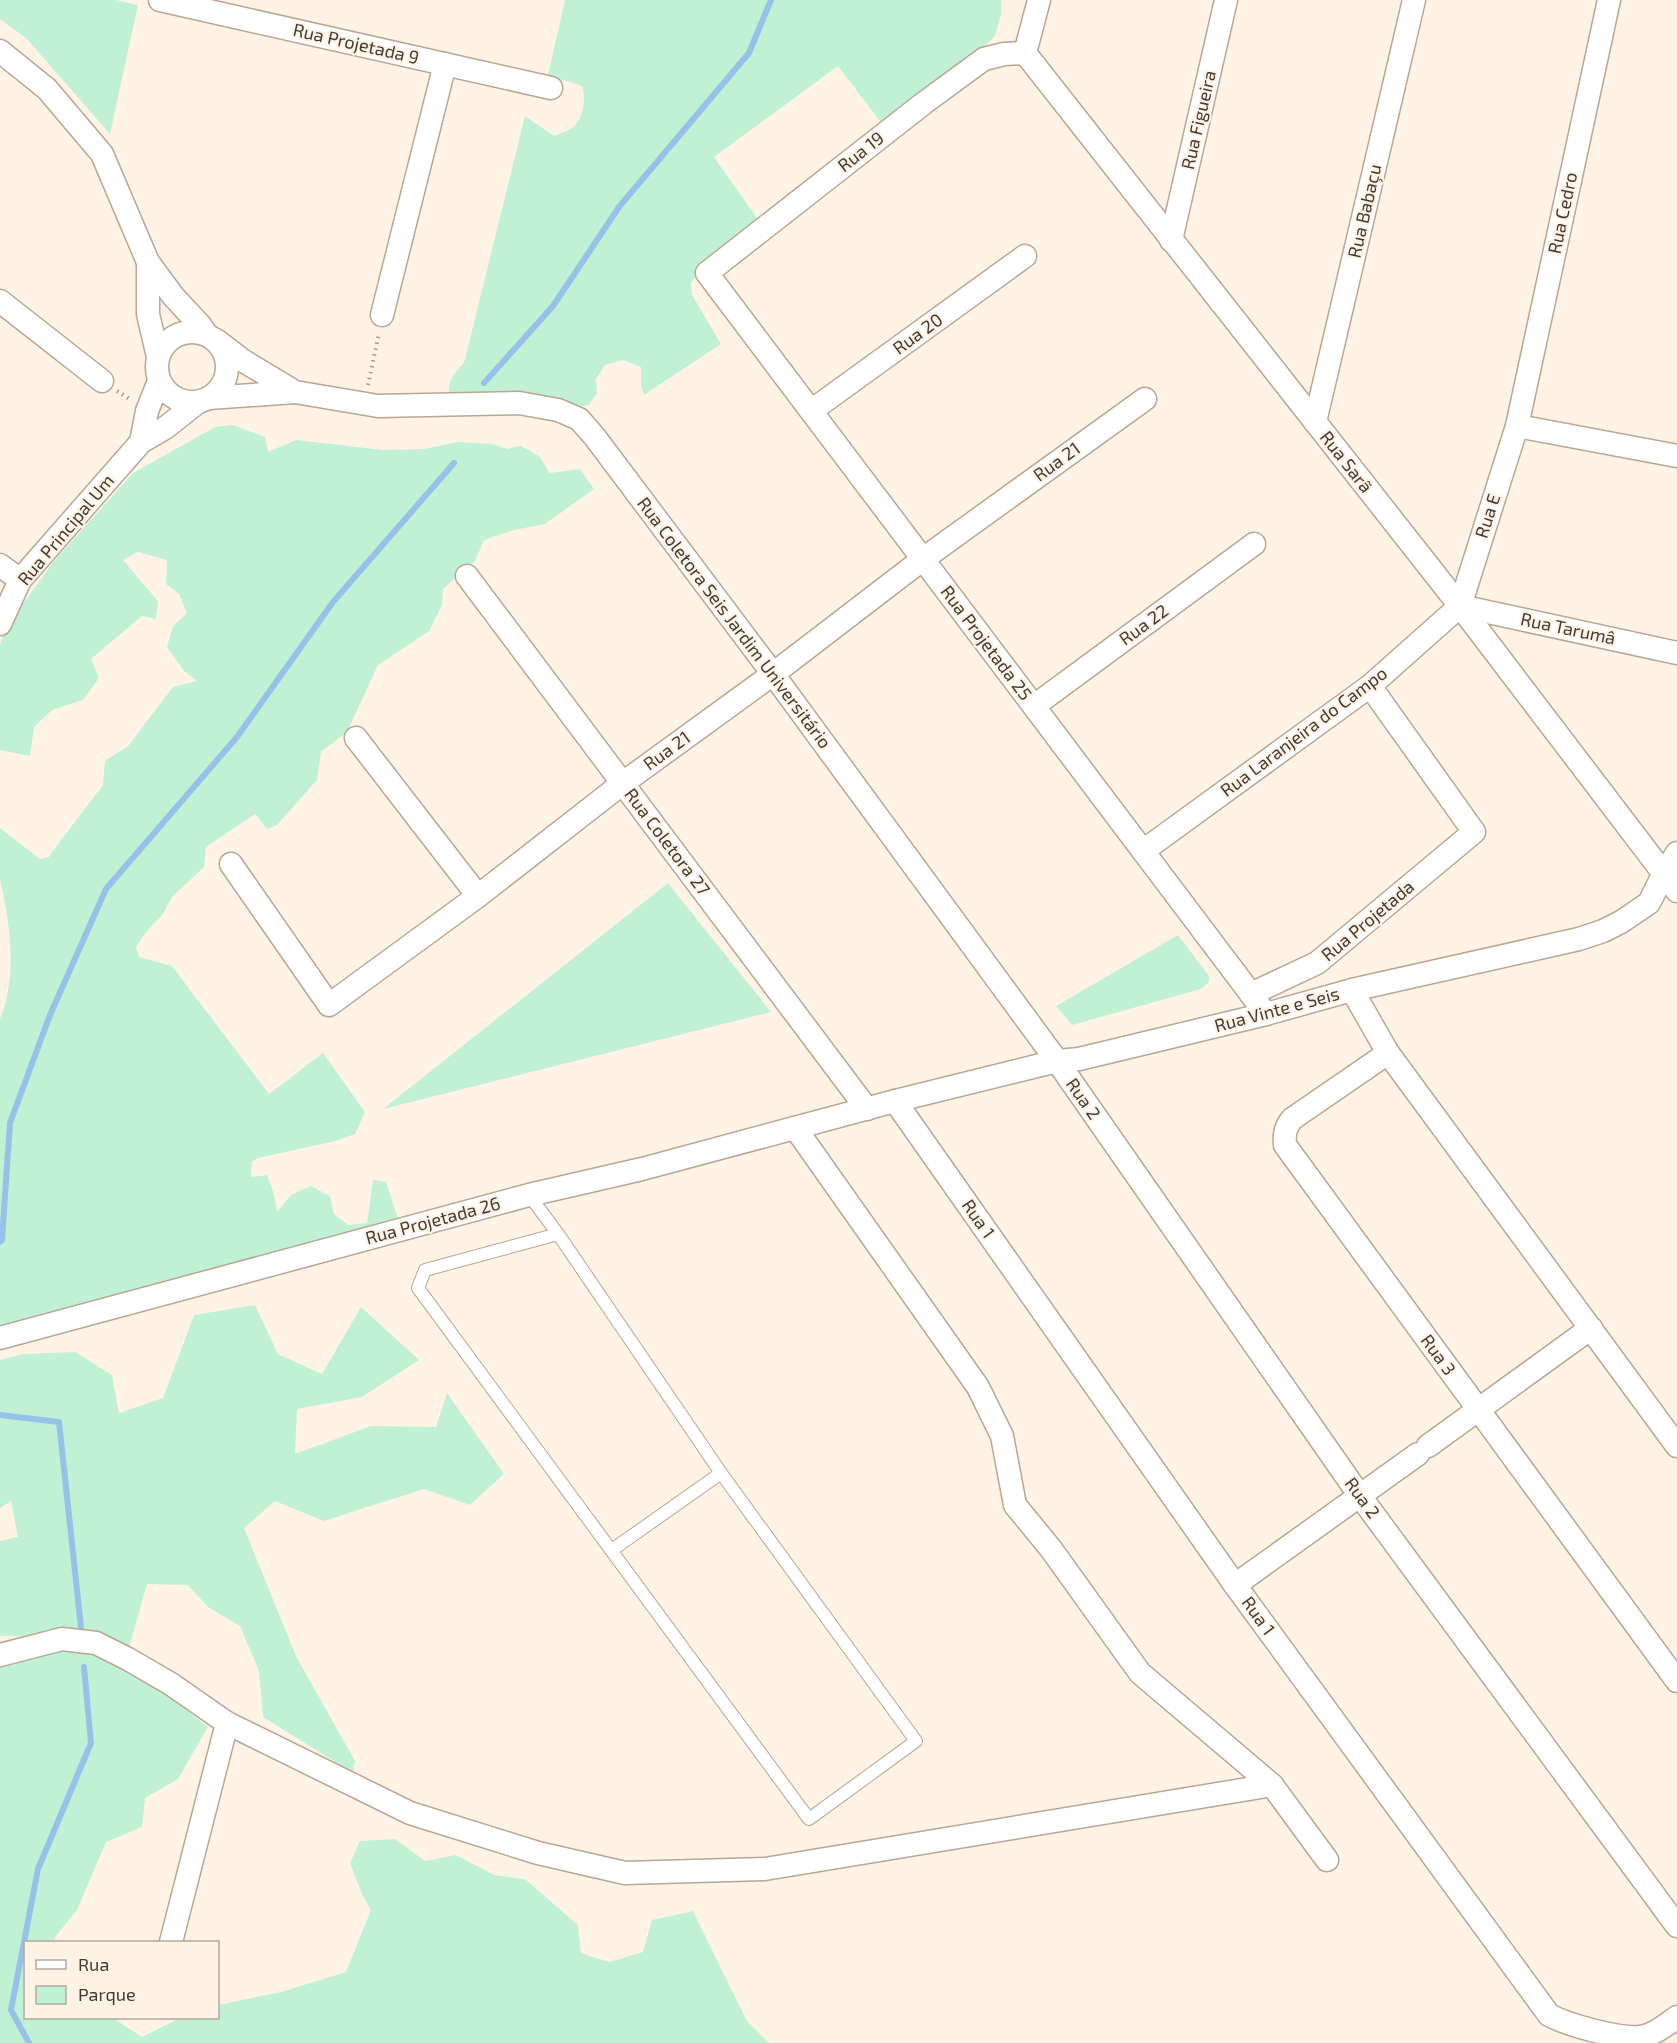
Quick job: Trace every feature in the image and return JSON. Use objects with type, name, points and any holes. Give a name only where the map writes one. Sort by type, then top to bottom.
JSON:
[{"type":"street","name":"Rua Projetada 9","points":[[160,0],[225,7],[445,64],[551,88]]},
{"type":"street","points":[[1025,53],[1039,0]]},
{"type":"street","name":"Rua Figueira","points":[[1172,240],[1226,0]]},
{"type":"street","name":"Rua Babaçu","points":[[1315,422],[1414,0]]},
{"type":"street","name":"Rua Cedro","points":[[1517,426],[1609,0]]},
{"type":"street","points":[[0,51],[47,89],[102,154],[148,262],[173,296],[223,349],[228,371],[225,381],[218,391],[204,400]]},
{"type":"street","name":"Rua Sarã","points":[[1025,53],[1460,606],[1670,882]]},
{"type":"street","name":"Rua 19","points":[[707,273],[924,103],[984,59],[1004,54],[1025,53]]},
{"type":"street","points":[[382,315],[445,64]]},
{"type":"street","name":"Rua 20","points":[[811,411],[1025,256]]},
{"type":"street","points":[[148,262],[148,314],[158,357]]},
{"type":"street","name":"Rua Projetada 25","points":[[707,273],[1266,1014]]},
{"type":"street","points":[[0,301],[102,381]]},
{"type":"street","points":[[194,331],[211,337],[242,360],[295,392],[187,402],[166,391],[159,381],[156,369],[158,357],[163,346],[171,338],[182,332],[194,331]]},
{"type":"street","points":[[141,442],[147,411],[159,381]]},
{"type":"street","name":"Rua Coletora Seis Jardim Universitário","points":[[295,392],[378,406],[519,403],[558,410],[579,419],[773,675],[1057,1061]]},
{"type":"street","name":"Rua 21","points":[[231,864],[329,1005],[478,896],[623,783],[773,675],[923,559],[1145,399]]},
{"type":"street","name":"Rua Principal Um","points":[[0,624],[20,580],[141,442],[204,400]]},
{"type":"street","points":[[1517,426],[1677,456]]},
{"type":"street","name":"Rua E","points":[[1460,606],[1517,426]]},
{"type":"street","name":"Rua 22","points":[[1034,706],[1254,544]]},
{"type":"street","points":[[0,565],[20,580]]},
{"type":"street","name":"Rua Coletora 27","points":[[467,576],[867,1109]]},
{"type":"street","name":"Rua Tarumâ","points":[[1460,606],[1677,652]]},
{"type":"street","name":"Rua Laranjeira do Campo","points":[[1143,851],[1370,686],[1460,606]]},
{"type":"street","name":"Rua Projetada","points":[[1251,994],[1317,963],[1474,832],[1370,686]]},
{"type":"street","points":[[356,738],[478,896]]},
{"type":"street","name":"Rua Vinte e Seis","points":[[867,1109],[1057,1061],[1079,1059],[1266,1014],[1352,990],[1579,939],[1603,931],[1649,903],[1670,882],[1677,853]]},
{"type":"street","points":[[1352,990],[1388,1053],[1677,1446]]},
{"type":"street","name":"Rua 3","points":[[1388,1053],[1292,1119],[1286,1127],[1285,1145],[1677,1682]]},
{"type":"street","name":"Rua 2","points":[[1057,1061],[1360,1496],[1677,1926]]},
{"type":"street","name":"Rua 1","points":[[895,1101],[1235,1585],[1549,2015],[1575,2025],[1629,2037],[1642,2036],[1659,2030],[1677,2017]]},
{"type":"street","name":"Rua Projetada 26","points":[[0,1338],[530,1195],[642,1169],[867,1109]]},
{"type":"street","points":[[796,1129],[978,1387],[1002,1436],[1016,1505],[1051,1549],[1140,1673],[1272,1785],[1327,1860]]},
{"type":"street","points":[[1235,1585],[1591,1328]]},
{"type":"street","points":[[0,1655],[62,1639],[96,1643],[171,1684],[227,1723],[410,1813],[538,1853],[624,1873],[765,1869],[1272,1785]]},
{"type":"street","points":[[171,1941],[227,1723]]},
{"type":"lane","points":[[530,1195],[558,1234],[721,1473],[916,1741],[808,1819],[418,1288],[425,1269],[558,1234]]},
{"type":"lane","points":[[612,1550],[721,1473]]},
{"type":"path","points":[[363,404],[382,315]]},
{"type":"path","points":[[102,381],[147,411]]},
{"type":"green space","points":[[0,0],[116,0],[138,5],[110,134],[26,38],[0,19]]},
{"type":"green space","points":[[565,0],[1001,0],[1001,15],[995,36],[963,67],[883,125],[838,66],[714,157],[759,221],[699,272],[691,283],[692,295],[721,344],[644,395],[641,385],[641,367],[623,360],[605,365],[596,379],[597,393],[589,405],[574,407],[449,396],[452,378],[464,363],[525,116],[554,136],[572,128],[581,114],[584,102],[582,86],[548,75]]},
{"type":"green space","points":[[233,425],[265,437],[268,452],[296,440],[383,450],[424,449],[457,442],[492,444],[507,449],[521,446],[539,456],[550,473],[580,469],[594,489],[545,524],[514,530],[484,540],[475,561],[443,589],[442,605],[429,631],[378,665],[347,732],[321,752],[317,780],[277,825],[267,829],[255,814],[206,847],[204,867],[172,897],[163,914],[136,947],[139,957],[172,966],[269,1094],[323,1053],[365,1112],[355,1134],[335,1141],[258,1158],[252,1162],[251,1177],[267,1175],[274,1194],[277,1212],[291,1195],[311,1186],[330,1196],[334,1214],[348,1225],[367,1223],[373,1180],[386,1182],[398,1219],[0,1334],[0,1019],[6,1002],[11,967],[7,914],[0,879],[0,828],[40,859],[49,857],[103,785],[105,761],[128,746],[173,687],[197,681],[184,671],[167,647],[173,626],[187,613],[179,594],[166,584],[167,560],[138,552],[123,560],[158,601],[156,619],[142,616],[91,659],[99,678],[83,700],[52,710],[34,727],[30,756],[0,750],[0,645],[6,627],[55,560],[133,473],[215,427]]},
{"type":"green space","points":[[668,883],[771,1012],[383,1109]]},
{"type":"green space","points":[[1178,935],[1209,976],[1209,982],[1201,989],[1072,1025],[1056,1006]]},
{"type":"green space","points":[[255,1305],[278,1354],[322,1374],[361,1307],[419,1360],[362,1397],[297,1409],[295,1454],[371,1426],[436,1427],[447,1393],[504,1474],[470,1505],[424,1489],[324,1521],[275,1501],[244,1528],[296,1656],[355,1761],[353,1773],[263,1717],[259,1671],[240,1626],[208,1607],[188,1585],[147,1584],[125,1662],[208,1727],[178,1779],[145,1798],[142,1827],[106,1842],[77,1910],[54,1941],[24,1941],[24,2019],[115,2019],[142,2037],[178,2019],[219,2019],[219,2005],[281,1992],[346,1972],[371,1910],[350,1863],[360,1841],[395,1839],[425,1861],[456,1855],[494,1875],[525,1879],[578,1925],[581,1953],[609,1962],[643,1952],[652,1920],[693,1911],[747,2021],[769,2043],[0,2043],[0,1646],[58,1636],[0,1636],[0,1541],[18,1537],[11,1501],[0,1508],[0,1360],[23,1354],[75,1352],[112,1375],[119,1413],[163,1398],[194,1315]]},
{"type":"waterway","points":[[484,383],[553,306],[619,207],[749,53],[771,0]]},
{"type":"waterway","points":[[0,1242],[2,1240],[10,1123],[50,1015],[106,889],[237,737],[333,602],[454,463]]},
{"type":"waterway","points":[[0,1415],[59,1422],[82,1637]]},
{"type":"waterway","points":[[24,1941],[38,1869],[91,1743],[84,1667]]},
{"type":"waterway","points":[[24,1942],[11,2010],[29,2043]]}]
